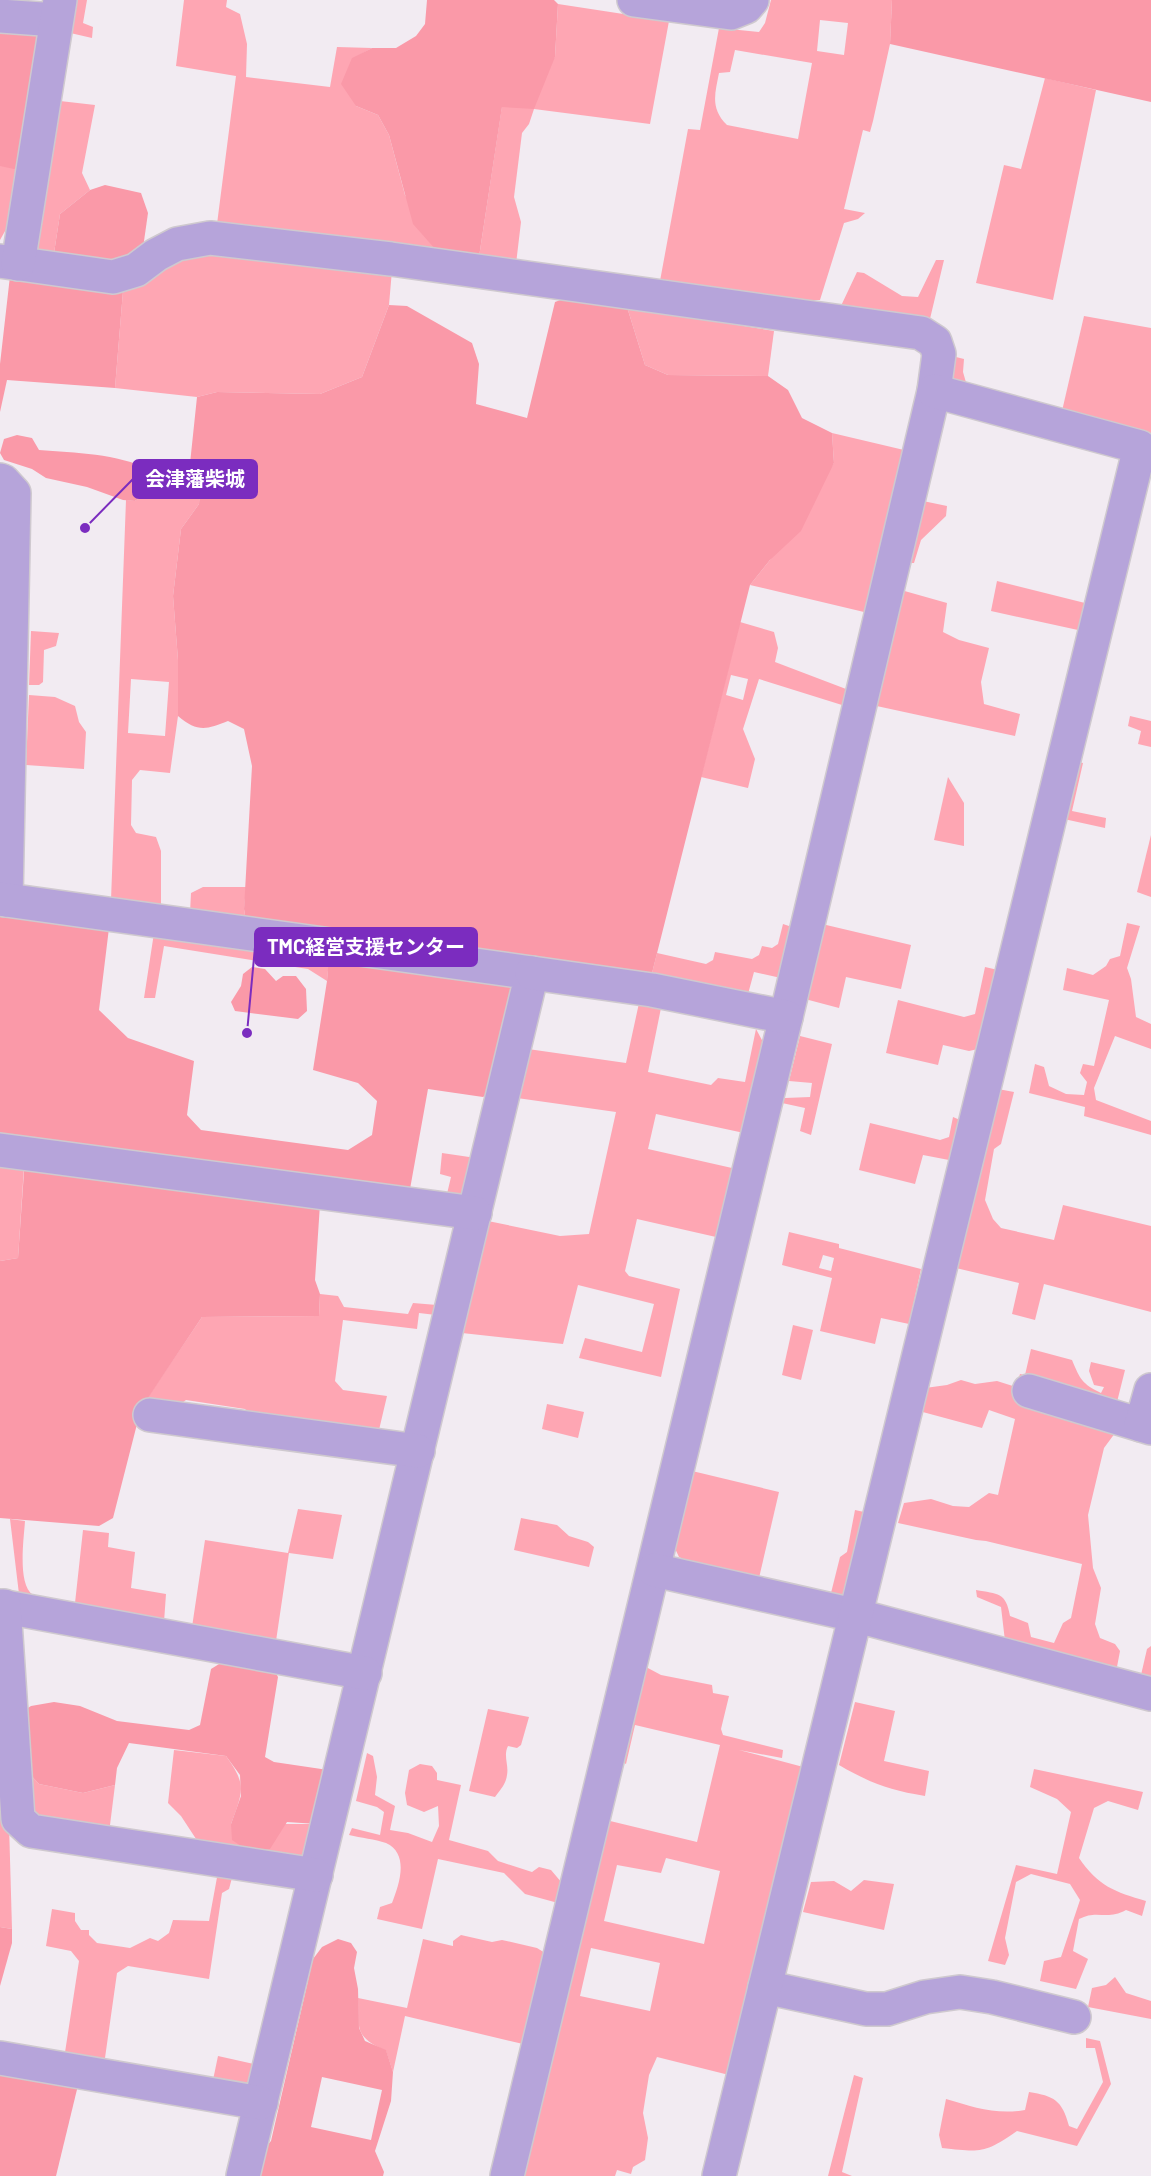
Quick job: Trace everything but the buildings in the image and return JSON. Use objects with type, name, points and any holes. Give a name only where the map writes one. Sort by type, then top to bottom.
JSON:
[{"type":"street","points":[[634,0],[731,13],[746,7],[752,0]]},
{"type":"street","points":[[0,16],[58,10],[9,263],[113,277],[135,270],[177,244],[210,238],[391,259],[921,333],[935,342],[939,354],[934,391],[786,1017],[507,2176]]},
{"type":"street","points":[[719,2176],[854,1615],[1145,448],[934,391]]},
{"type":"street","points":[[0,480],[14,493],[6,688],[3,899],[652,990],[786,1017]]},
{"type":"street","points":[[243,2176],[532,973]]},
{"type":"street","points":[[0,1150],[475,1213]]},
{"type":"street","points":[[1029,1391],[1146,1426],[1151,1389]]},
{"type":"street","points":[[150,1415],[418,1451]]},
{"type":"street","points":[[654,1570],[854,1615],[1151,1694]]},
{"type":"street","points":[[316,1875],[31,1831],[18,1819],[2,1606],[365,1673]]},
{"type":"street","points":[[765,1987],[866,2009],[887,2009],[925,1998],[960,1992],[992,1997],[1074,2017]]},
{"type":"street","points":[[0,2058],[261,2103]]},
{"type":"shaded area","points":[[73,0],[87,0],[83,23],[93,27],[92,38],[66,32]]},
{"type":"shaded area","points":[[184,0],[227,0],[226,7],[240,14],[247,44],[246,77],[330,87],[337,47],[372,48],[352,59],[356,106],[378,115],[389,135],[405,195],[436,250],[217,224],[236,76],[176,66]]},
{"type":"shaded area","points":[[427,0],[554,0],[558,4],[555,57],[534,109],[502,107],[479,257],[436,250],[413,224],[389,135],[378,115],[356,106],[341,84],[352,58],[372,48],[396,48],[416,36],[425,24]]},
{"type":"shaded area","points":[[771,0],[892,0],[890,44],[873,121],[870,132],[863,130],[844,209],[865,213],[858,219],[844,223],[820,300],[804,300],[660,281],[688,129],[700,130],[719,28],[759,32],[765,23]],"holes":[[[820,20],[848,23],[844,55],[817,51]],[[735,50],[812,63],[798,139],[727,125],[722,119],[715,100],[717,81],[719,73],[730,72]]]},
{"type":"shaded area","points":[[892,0],[1151,0],[1151,102],[890,44]]},
{"type":"shaded area","points":[[558,4],[669,21],[650,124],[534,109],[529,124],[522,133],[514,197],[521,222],[516,264],[479,257],[502,106],[555,57]]},
{"type":"shaded area","points":[[11,29],[34,31],[46,44],[43,157],[14,169],[0,166],[0,34]]},
{"type":"shaded area","points":[[0,32],[18,34],[35,59],[9,224],[0,240]]},
{"type":"shaded area","points":[[1045,78],[1096,90],[1053,300],[976,283],[1004,165],[1021,169]]},
{"type":"shaded area","points":[[60,101],[95,105],[82,173],[90,190],[60,214],[54,253],[39,257],[31,247]]},
{"type":"shaded area","points":[[105,185],[141,193],[148,213],[143,248],[129,264],[54,253],[60,214],[90,190]]},
{"type":"shaded area","points":[[190,252],[392,270],[389,305],[362,377],[320,394],[217,392],[197,397],[115,388],[123,291]]},
{"type":"shaded area","points":[[936,260],[944,260],[929,323],[840,308],[857,272],[864,273],[902,296],[918,297]]},
{"type":"shaded area","points":[[10,276],[123,291],[115,388],[7,380],[0,412],[0,364]]},
{"type":"shaded area","points":[[566,298],[627,307],[645,365],[668,375],[768,376],[788,390],[802,418],[832,433],[834,463],[801,531],[770,560],[750,585],[650,981],[526,962],[490,1092],[483,1097],[428,1089],[410,1189],[321,1189],[315,1280],[320,1294],[319,1316],[202,1317],[144,1404],[113,1518],[99,1526],[0,1518],[0,1261],[18,1258],[26,1143],[0,1140],[0,891],[109,928],[99,1010],[128,1038],[194,1061],[187,1115],[201,1130],[348,1150],[372,1135],[377,1101],[358,1083],[313,1070],[327,981],[330,942],[246,921],[244,909],[252,766],[244,729],[228,721],[208,728],[196,727],[178,716],[178,660],[173,596],[181,529],[199,504],[200,489],[189,473],[197,397],[217,392],[320,394],[362,377],[389,305],[407,306],[472,343],[479,364],[476,404],[527,418],[555,302]]},
{"type":"shaded area","points":[[627,307],[774,331],[768,376],[668,375],[645,365]]},
{"type":"shaded area","points":[[1084,316],[1151,328],[1151,435],[1062,411]]},
{"type":"shaded area","points":[[956,357],[964,359],[963,372],[967,386],[955,384],[952,370]]},
{"type":"shaded area","points":[[832,433],[904,450],[864,612],[750,585],[770,560],[834,463]]},
{"type":"shaded area","points":[[17,435],[32,438],[39,450],[110,457],[137,464],[150,470],[147,492],[135,501],[123,500],[87,487],[46,478],[32,469],[4,460],[0,453],[4,439]]},
{"type":"shaded area","points":[[150,470],[189,473],[200,489],[199,504],[181,529],[173,596],[178,660],[178,716],[170,773],[140,770],[132,780],[131,825],[136,833],[156,837],[161,851],[161,907],[111,900],[126,500],[135,501],[147,492]],"holes":[[[131,679],[169,682],[165,736],[128,733]]]},
{"type":"shaded area","points":[[923,501],[947,506],[946,516],[921,540],[914,563],[907,563]]},
{"type":"shaded area","points":[[997,581],[1085,603],[1078,630],[991,611]]},
{"type":"shaded area","points":[[901,590],[947,603],[943,632],[959,640],[989,648],[981,682],[984,704],[1020,714],[1015,736],[872,705]]},
{"type":"shaded area","points":[[740,622],[774,632],[778,648],[775,662],[846,689],[842,705],[759,679],[743,729],[755,759],[748,788],[701,777]],"holes":[[[731,675],[748,679],[743,700],[726,695]]]},
{"type":"shaded area","points":[[31,631],[59,633],[56,646],[44,650],[43,682],[39,685],[29,685]]},
{"type":"shaded area","points":[[29,695],[55,697],[75,706],[79,722],[86,732],[84,769],[26,765]]},
{"type":"shaded area","points":[[1130,716],[1151,721],[1151,747],[1138,744],[1141,731],[1128,726]]},
{"type":"shaded area","points":[[1078,762],[1083,763],[1072,811],[1106,818],[1105,828],[1064,819]]},
{"type":"shaded area","points":[[948,777],[964,803],[964,846],[934,840]]},
{"type":"shaded area","points":[[1151,835],[1151,897],[1137,892]]},
{"type":"shaded area","points":[[203,887],[246,887],[244,909],[246,921],[190,913],[191,893]]},
{"type":"shaded area","points":[[1127,923],[1140,926],[1127,968],[1131,979],[1136,1017],[1151,1024],[1151,1049],[1115,1036],[1094,1088],[1096,1100],[1151,1121],[1151,1135],[1084,1116],[1085,1107],[1029,1093],[1035,1064],[1044,1067],[1049,1086],[1066,1094],[1084,1095],[1087,1082],[1080,1073],[1083,1064],[1094,1066],[1109,1000],[1063,990],[1067,968],[1093,975],[1106,966],[1110,959],[1120,956]]},
{"type":"shaded area","points":[[783,924],[792,927],[781,978],[754,972],[748,994],[650,981],[657,953],[706,964],[713,960],[715,952],[752,959],[759,955],[762,946],[772,948],[778,944]]},
{"type":"shaded area","points":[[822,924],[911,945],[901,989],[846,977],[839,1008],[805,999]]},
{"type":"shaded area","points":[[154,933],[329,959],[327,981],[308,969],[164,946],[155,998],[144,998]]},
{"type":"shaded area","points":[[252,967],[265,969],[276,981],[283,976],[296,976],[306,989],[307,1011],[298,1019],[235,1011],[231,1002],[241,986],[243,974]]},
{"type":"shaded area","points":[[985,967],[998,970],[978,1049],[969,1051],[943,1045],[938,1065],[886,1053],[898,1000],[964,1017],[975,1014]]},
{"type":"shaded area","points":[[639,1003],[661,1008],[648,1072],[711,1085],[718,1078],[745,1082],[756,1029],[763,1042],[744,1133],[656,1114],[648,1149],[732,1168],[716,1237],[637,1219],[625,1271],[629,1276],[680,1289],[661,1377],[579,1358],[585,1338],[642,1352],[654,1304],[578,1285],[563,1344],[462,1333],[488,1221],[560,1236],[589,1234],[616,1112],[517,1098],[528,1049],[626,1063]]},
{"type":"shaded area","points":[[800,1036],[832,1044],[811,1135],[800,1131],[805,1108],[782,1103],[785,1098],[810,1097],[812,1083],[789,1081]]},
{"type":"shaded area","points":[[998,1089],[1014,1092],[1001,1144],[994,1149],[985,1200],[993,1219],[1001,1228],[1054,1240],[1063,1205],[1151,1226],[1151,1312],[1044,1284],[1035,1320],[1012,1314],[1019,1283],[956,1268]]},
{"type":"shaded area","points":[[953,1117],[960,1120],[949,1160],[923,1155],[915,1184],[859,1170],[870,1123],[940,1140],[949,1137]]},
{"type":"shaded area","points":[[442,1153],[476,1158],[468,1194],[446,1198],[451,1177],[440,1174]]},
{"type":"shaded area","points":[[0,1165],[24,1167],[18,1258],[0,1261]]},
{"type":"shaded area","points":[[789,1232],[839,1244],[839,1248],[921,1269],[909,1324],[881,1318],[875,1344],[820,1331],[832,1278],[782,1265]],"holes":[[[823,1255],[834,1258],[831,1271],[819,1268]]]},
{"type":"shaded area","points":[[320,1294],[338,1296],[344,1307],[408,1314],[413,1303],[437,1305],[436,1315],[419,1313],[417,1329],[343,1320],[335,1381],[343,1390],[387,1396],[379,1430],[252,1417],[245,1409],[186,1400],[176,1407],[144,1403],[202,1317],[319,1316]]},
{"type":"shaded area","points":[[793,1325],[813,1330],[801,1380],[782,1375]]},
{"type":"shaded area","points":[[1031,1349],[1072,1360],[1082,1380],[1101,1393],[1104,1387],[1094,1385],[1089,1371],[1091,1362],[1125,1370],[1117,1402],[1118,1429],[1104,1448],[1088,1515],[1093,1568],[1101,1588],[1095,1624],[1100,1638],[1115,1644],[1120,1651],[1116,1672],[1005,1641],[1001,1607],[977,1597],[976,1590],[1000,1596],[1006,1602],[1010,1616],[1028,1623],[1031,1637],[1054,1643],[1063,1623],[1071,1618],[1082,1564],[898,1523],[904,1503],[931,1499],[953,1506],[969,1507],[989,1493],[998,1495],[1015,1419],[989,1410],[982,1428],[919,1411],[925,1388],[947,1385],[961,1380],[975,1384],[997,1381],[1016,1387],[1020,1374],[1025,1375]]},
{"type":"shaded area","points":[[547,1404],[584,1412],[578,1438],[542,1429]]},
{"type":"shaded area","points":[[688,1470],[779,1492],[759,1578],[691,1563],[679,1557],[672,1542]]},
{"type":"shaded area","points":[[298,1509],[342,1515],[333,1559],[289,1553],[276,1641],[192,1627],[205,1540],[288,1553]]},
{"type":"shaded area","points":[[855,1510],[864,1512],[850,1594],[841,1597],[831,1593],[840,1557],[847,1552]]},
{"type":"shaded area","points":[[521,1518],[557,1525],[569,1536],[588,1542],[594,1547],[589,1567],[514,1550]]},
{"type":"shaded area","points":[[10,1519],[25,1521],[23,1571],[28,1589],[37,1598],[75,1603],[83,1530],[109,1533],[108,1547],[135,1552],[131,1588],[166,1594],[164,1622],[26,1604],[19,1594]]},
{"type":"shaded area","points":[[1151,1646],[1151,1678],[1141,1675],[1147,1649]]},
{"type":"shaded area","points":[[224,1661],[273,1668],[278,1677],[265,1757],[274,1762],[328,1770],[317,1824],[287,1822],[270,1849],[247,1850],[232,1840],[231,1824],[241,1796],[240,1775],[226,1756],[129,1743],[117,1768],[115,1785],[83,1793],[39,1784],[27,1771],[20,1713],[31,1706],[54,1702],[80,1706],[117,1721],[189,1730],[200,1725],[211,1669]]},
{"type":"shaded area","points":[[646,1667],[661,1675],[712,1685],[713,1693],[729,1696],[721,1729],[723,1735],[783,1750],[782,1758],[739,1750],[807,1768],[733,2076],[657,2057],[649,2075],[643,2113],[648,2138],[645,2160],[633,2167],[631,2174],[617,2170],[615,2176],[520,2176],[606,1820],[697,1842],[720,1745],[635,1725],[626,1764],[621,1761]],"holes":[[[666,1858],[720,1871],[704,1944],[604,1921],[617,1865],[661,1873]],[[591,1948],[660,1963],[650,2011],[580,1996]]]},
{"type":"shaded area","points":[[855,1702],[895,1711],[884,1761],[929,1771],[925,1796],[880,1785],[839,1765]]},
{"type":"shaded area","points":[[488,1709],[529,1717],[521,1745],[517,1748],[508,1746],[506,1778],[495,1797],[469,1791]]},
{"type":"shaded area","points":[[0,1710],[9,1824],[12,1929],[0,1927]]},
{"type":"shaded area","points":[[174,1750],[226,1756],[237,1774],[241,1789],[231,1824],[317,1824],[308,1855],[299,1862],[200,1845],[181,1816],[168,1803]]},
{"type":"shaded area","points":[[367,1753],[373,1756],[377,1777],[375,1795],[395,1806],[390,1830],[408,1833],[432,1842],[439,1826],[438,1806],[424,1812],[407,1805],[405,1793],[409,1770],[420,1764],[432,1766],[437,1773],[437,1780],[461,1785],[449,1840],[488,1851],[498,1861],[532,1872],[539,1867],[551,1870],[562,1883],[558,1903],[525,1894],[504,1873],[438,1859],[422,1929],[377,1919],[380,1907],[392,1903],[401,1870],[398,1854],[386,1843],[349,1835],[352,1828],[380,1835],[384,1812],[377,1807],[356,1801]]},
{"type":"shaded area","points":[[1034,1769],[1143,1792],[1138,1810],[1108,1801],[1094,1808],[1079,1858],[1100,1882],[1146,1901],[1142,1916],[1126,1910],[1113,1915],[1092,1915],[1079,1919],[1073,1951],[1088,1959],[1076,1989],[1040,1981],[1044,1961],[1061,1957],[1080,1900],[1070,1884],[1031,1874],[1016,1882],[1005,1938],[1009,1955],[1005,1965],[988,1961],[1016,1865],[1057,1874],[1071,1812],[1057,1799],[1030,1787]]},
{"type":"shaded area","points":[[27,1771],[39,1784],[83,1793],[115,1785],[109,1833],[37,1820],[29,1808]]},
{"type":"shaded area","points":[[218,1872],[233,1874],[229,1889],[222,1893],[209,1979],[128,1966],[117,1973],[104,2065],[64,2059],[79,1961],[71,1951],[46,1946],[52,1909],[75,1913],[75,1921],[81,1930],[89,1930],[89,1935],[97,1943],[130,1948],[150,1938],[158,1941],[169,1933],[173,1920],[209,1921]]},
{"type":"shaded area","points":[[864,1880],[894,1884],[884,1930],[803,1912],[811,1882],[834,1881],[851,1891]]},
{"type":"shaded area","points":[[0,1927],[12,1929],[12,1943],[0,1986]]},
{"type":"shaded area","points":[[461,1935],[492,1942],[502,1940],[537,1948],[545,1953],[523,2044],[405,2016],[393,2072],[386,2051],[368,2041],[360,2031],[358,1998],[407,2008],[423,1939],[453,1946],[453,1941]]},
{"type":"shaded area","points":[[338,1939],[351,1943],[357,1952],[354,1968],[358,1989],[359,2028],[365,2041],[386,2050],[393,2072],[391,2101],[375,2151],[384,2172],[383,2176],[254,2176],[259,2155],[271,2141],[313,1959],[322,1947]],"holes":[[[322,2077],[382,2090],[371,2140],[311,2127]]]},
{"type":"shaded area","points":[[1115,1977],[1126,1993],[1151,2001],[1151,2019],[1088,2007],[1092,1988],[1106,1985]]},
{"type":"shaded area","points":[[1086,2038],[1100,2041],[1111,2084],[1077,2146],[1017,2131],[997,2144],[982,2150],[942,2148],[939,2135],[946,2099],[1004,2112],[1025,2110],[1029,2092],[1038,2094],[1056,2101],[1063,2110],[1069,2126],[1077,2129],[1103,2082],[1095,2048],[1086,2048]]},
{"type":"shaded area","points":[[0,2047],[80,2077],[56,2176],[0,2176]]},
{"type":"shaded area","points":[[218,2056],[258,2065],[255,2077],[244,2085],[213,2080]]},
{"type":"shaded area","points":[[854,2075],[863,2078],[842,2172],[852,2176],[828,2176]]},
{"type":"place","name":"会津藩柴城","points":[[85,528]]},
{"type":"place","name":"TMC経営支援センター","points":[[247,1033]]}]
